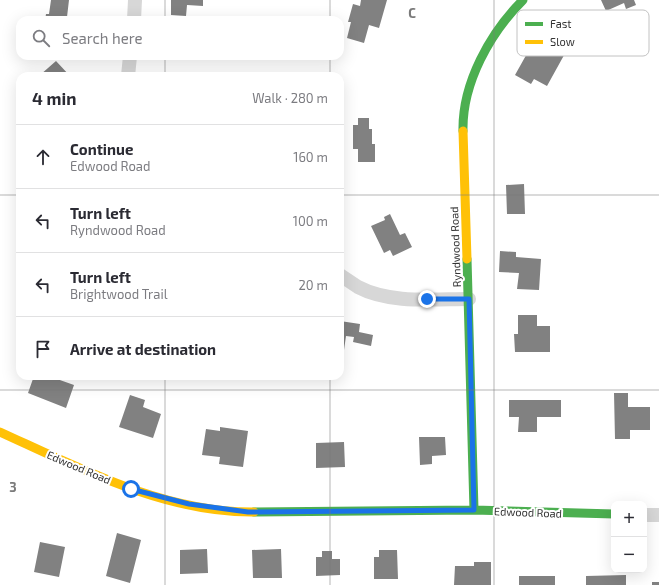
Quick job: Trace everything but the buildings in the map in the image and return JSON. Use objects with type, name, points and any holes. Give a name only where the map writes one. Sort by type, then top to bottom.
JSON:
[{"type":"street","points":[[134,16],[135,0]]},
{"type":"street","name":"Ryndwood Road","points":[[474,510],[469,299],[463,138],[466,101],[472,80],[495,35],[508,16],[523,0]]},
{"type":"street","points":[[128,72],[130,60]]},
{"type":"street","points":[[344,278],[359,287],[377,294],[401,298],[469,299]]},
{"type":"street","name":"Edwood Road","points":[[0,432],[131,489],[157,497],[208,508],[248,512],[474,510],[611,514]]},
{"type":"street","points":[[647,515],[659,515]]},
{"type":"traffic: fast","points":[[463,131],[467,95],[480,60],[489,43],[511,13],[523,0]]},
{"type":"traffic: fast","points":[[467,259],[474,510]]},
{"type":"traffic: fast","points":[[254,512],[474,510],[611,514]]},
{"type":"traffic: slow","points":[[463,131],[467,259]]},
{"type":"traffic: slow","points":[[0,432],[60,460],[123,486],[155,497],[188,505],[221,510],[254,512]]},
{"type":"route","points":[[131,489],[157,497],[214,509],[248,512],[474,510],[469,299],[427,299]]}]
